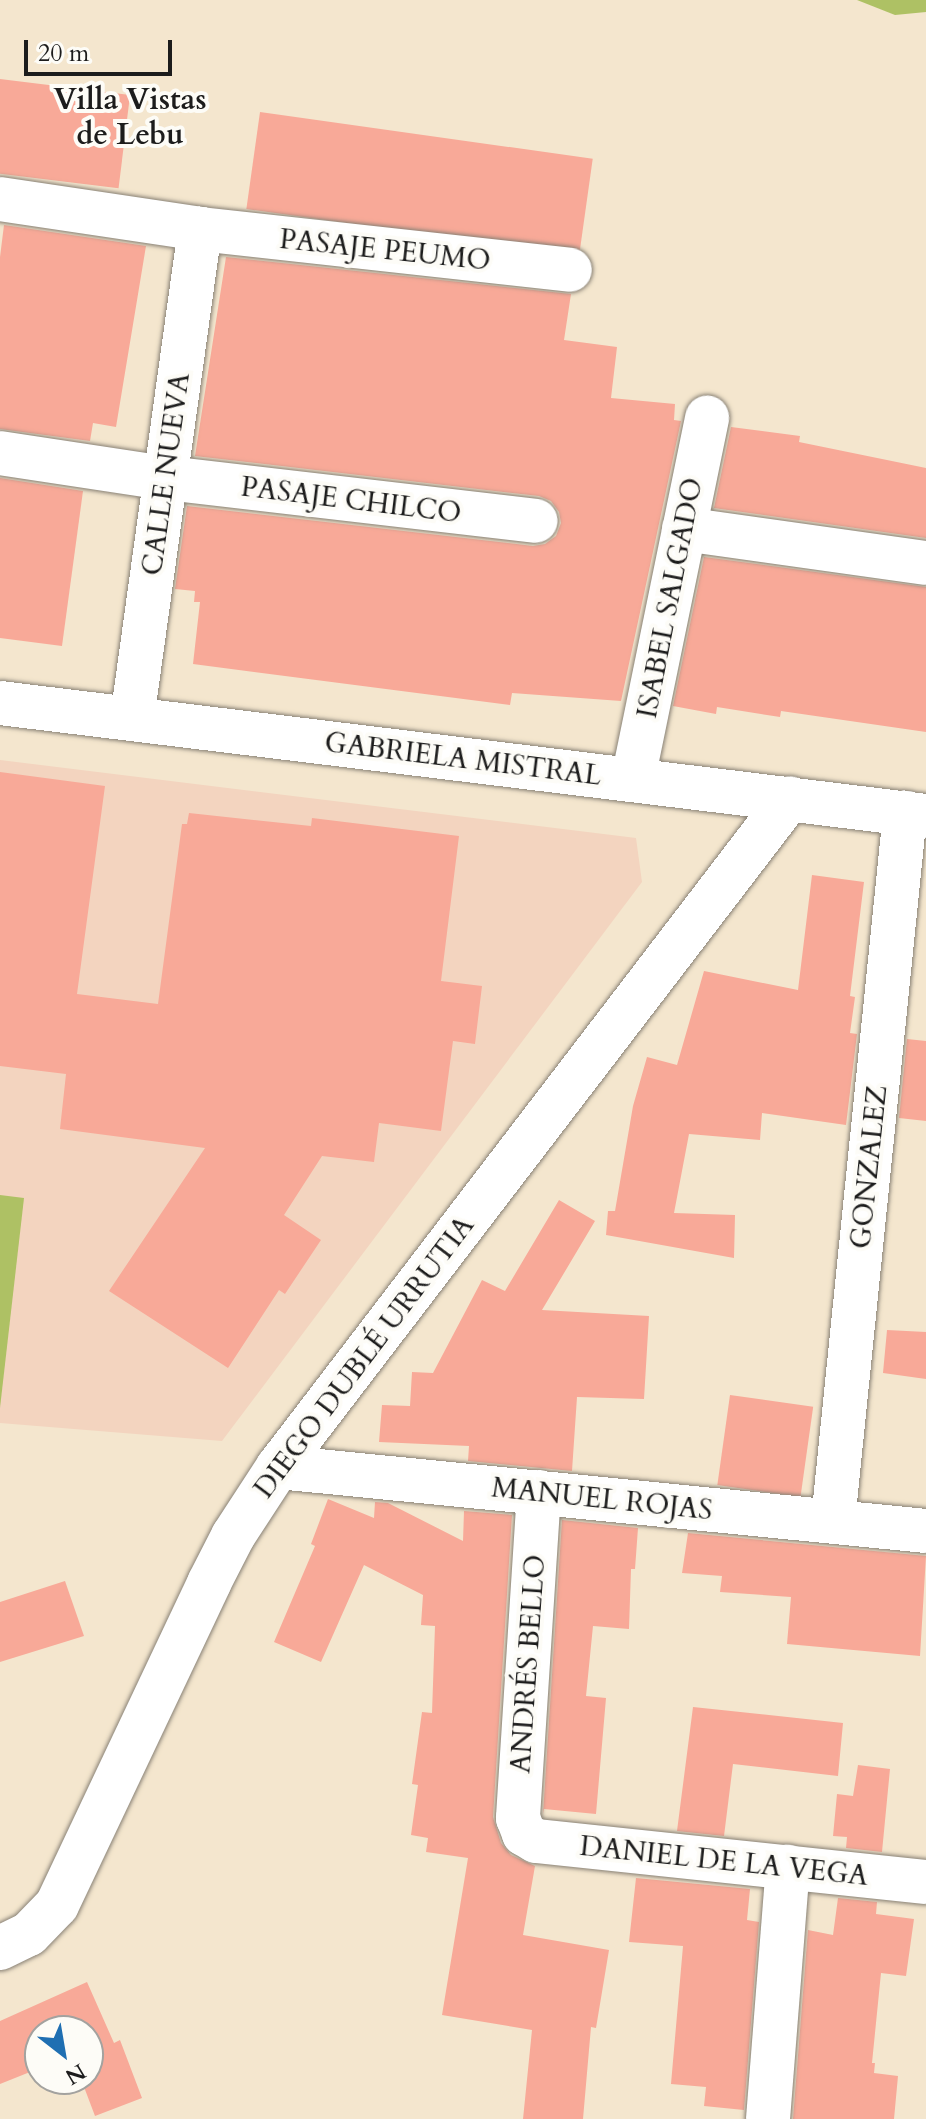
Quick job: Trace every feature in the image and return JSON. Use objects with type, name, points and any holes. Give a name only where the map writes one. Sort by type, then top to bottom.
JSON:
[{"type":"street","name":"PASAJE PEUMO","points":[[0,199],[200,229],[570,270]]},
{"type":"street","name":"CALLE NUEVA","points":[[132,719],[200,229]]},
{"type":"street","name":"ISABEL SALGADO","points":[[633,779],[707,418]]},
{"type":"street","name":"PASAJE CHILCO","points":[[0,453],[166,478],[536,521]]},
{"type":"street","points":[[684,529],[926,563]]},
{"type":"street","name":"GABRIELA MISTRAL","points":[[0,703],[916,815]]},
{"type":"street","name":"DIEGO DUBLÉ URRUTIA","points":[[0,1948],[29,1934],[57,1905],[209,1583],[233,1536],[278,1467],[790,798]]},
{"type":"street","name":"GONZALEZ","points":[[833,1521],[916,815]]},
{"type":"street","name":"MANUEL ROJAS","points":[[278,1467],[926,1531]]},
{"type":"street","name":"ANDRÉS BELLO","points":[[524,1834],[518,1818],[539,1492]]},
{"type":"street","name":"DANIEL DE LA VEGA","points":[[524,1834],[536,1841],[926,1882]]},
{"type":"street","points":[[768,2119],[788,1867]]},
{"type":"shaded area","points":[[0,760],[636,838],[642,882],[222,1441],[0,1423]]},
{"type":"green space","points":[[857,0],[926,0],[926,12],[895,15]]},
{"type":"green space","points":[[0,1195],[24,1198],[0,1408]]},
{"type":"building","points":[[0,79],[130,95],[119,188],[0,174]]},
{"type":"building","points":[[260,112],[593,159],[579,256],[246,209]]},
{"type":"building","points":[[4,225],[146,246],[116,427],[93,423],[90,441],[0,429],[0,257]]},
{"type":"building","points":[[226,257],[571,294],[564,340],[617,347],[611,398],[675,404],[674,420],[681,421],[621,701],[512,693],[510,705],[193,664],[200,602],[194,602],[195,591],[175,589],[187,506],[533,546],[545,544],[556,536],[561,523],[559,512],[551,501],[539,496],[195,456]]},
{"type":"building","points":[[731,427],[800,436],[799,442],[926,468],[926,538],[714,508]]},
{"type":"building","points":[[0,478],[83,491],[62,646],[0,638]]},
{"type":"building","points":[[704,557],[926,587],[926,732],[781,711],[780,717],[717,707],[716,714],[673,706]]},
{"type":"building","points":[[0,772],[105,786],[77,994],[158,1004],[182,824],[187,824],[189,813],[311,826],[312,818],[459,836],[441,981],[482,986],[475,1044],[453,1041],[441,1131],[379,1123],[374,1162],[322,1156],[284,1215],[321,1240],[285,1294],[279,1290],[228,1368],[109,1291],[205,1148],[60,1129],[66,1074],[0,1066]]},
{"type":"building","points":[[812,875],[864,882],[850,996],[855,997],[850,1033],[857,1034],[846,1125],[762,1113],[760,1140],[689,1134],[674,1213],[735,1215],[734,1258],[606,1235],[608,1211],[615,1211],[633,1106],[647,1057],[677,1065],[704,971],[798,990]]},
{"type":"building","points":[[907,1039],[926,1041],[926,1121],[899,1118]]},
{"type":"building","points":[[559,1200],[595,1221],[542,1310],[649,1316],[644,1399],[577,1397],[572,1471],[468,1461],[469,1446],[379,1442],[382,1405],[410,1406],[412,1372],[433,1373],[482,1280],[505,1291]]},
{"type":"building","points":[[887,1330],[926,1332],[926,1379],[883,1373]]},
{"type":"building","points":[[730,1395],[813,1407],[801,1497],[717,1485]]},
{"type":"building","points":[[328,1499],[374,1518],[375,1502],[388,1503],[463,1541],[464,1511],[512,1515],[493,1817],[501,1843],[511,1855],[535,1866],[523,1935],[609,1950],[596,2028],[591,2027],[583,2119],[523,2119],[532,2030],[442,2015],[468,1858],[426,1852],[428,1838],[411,1835],[418,1785],[412,1784],[422,1712],[432,1713],[435,1626],[421,1625],[423,1595],[364,1565],[321,1662],[274,1642],[315,1546],[311,1544]]},
{"type":"building","points":[[562,1520],[638,1528],[635,1569],[631,1569],[629,1629],[593,1626],[586,1696],[606,1698],[596,1814],[544,1809],[543,1814]]},
{"type":"building","points":[[688,1533],[926,1556],[920,1656],[787,1644],[791,1597],[720,1592],[722,1576],[682,1573]]},
{"type":"building","points":[[65,1581],[84,1636],[0,1662],[0,1602]]},
{"type":"building","points":[[693,1707],[843,1723],[838,1776],[733,1764],[724,1836],[677,1831]]},
{"type":"building","points":[[858,1765],[890,1769],[882,1852],[846,1848],[847,1837],[833,1836],[837,1794],[853,1796]]},
{"type":"building","points":[[636,1878],[750,1889],[747,1920],[759,1922],[744,2110],[704,2106],[706,2087],[671,2084],[683,1946],[629,1942]]},
{"type":"building","points":[[838,1898],[877,1902],[876,1914],[914,1919],[906,1976],[881,1973],[872,2063],[875,2063],[874,2073],[898,2076],[894,2119],[793,2119],[808,1930],[833,1935]]},
{"type":"building","points":[[87,1982],[102,2015],[24,2015],[24,2074],[0,2084],[0,2021]]},
{"type":"building","points":[[104,2020],[114,2043],[120,2040],[142,2098],[95,2116],[87,2095],[104,2095]]},
{"type":"district","name":"Villa Vistas de Lebu","points":[[130,117]]}]
